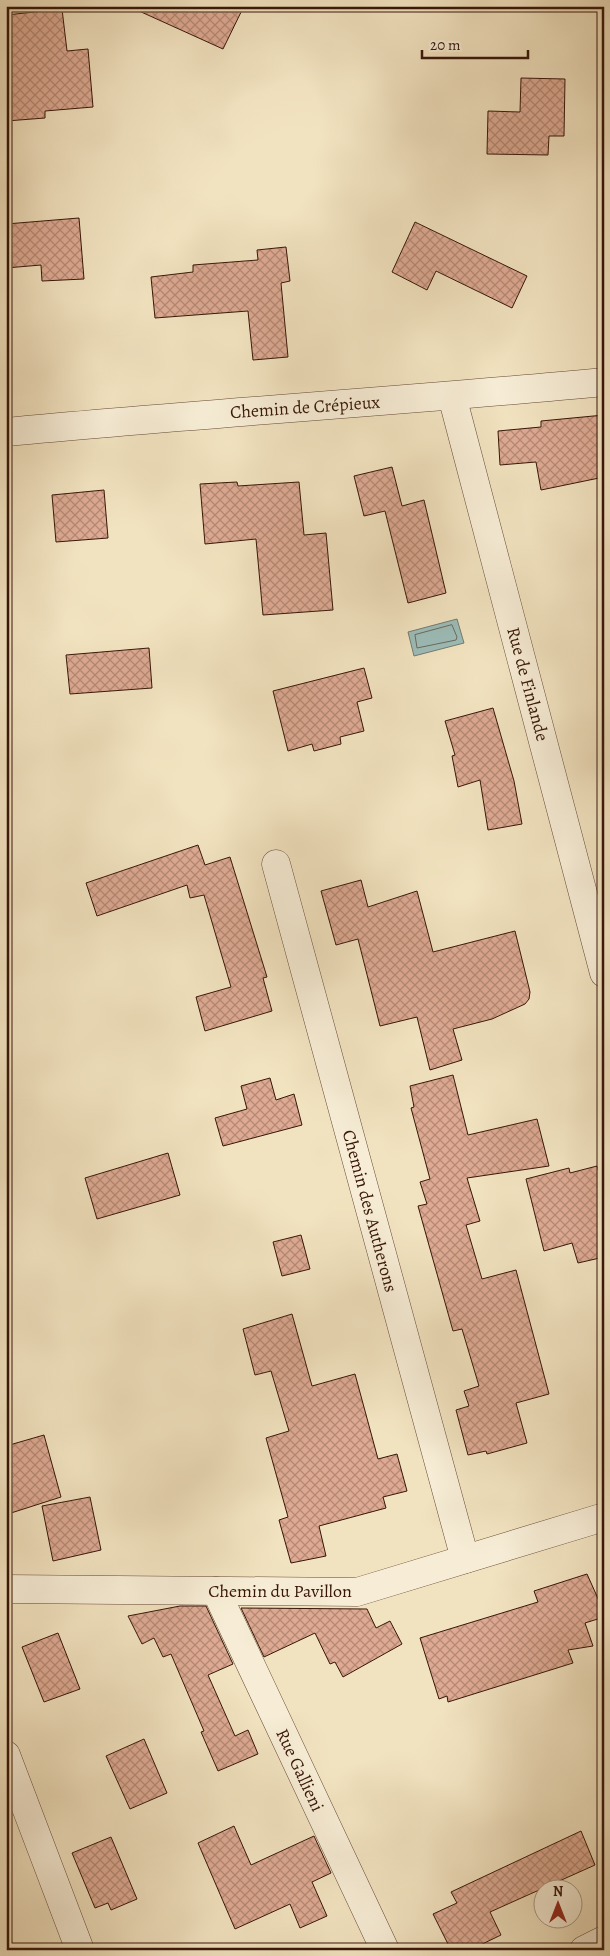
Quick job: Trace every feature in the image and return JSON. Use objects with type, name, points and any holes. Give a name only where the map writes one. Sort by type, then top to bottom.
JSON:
[{"type":"street","name":"Chemin de Crépieux","points":[[6,432],[151,418],[452,396],[604,382]]},
{"type":"street","name":"Rue de Finlande","points":[[452,396],[604,973]]},
{"type":"street","name":"Chemin des Autherons","points":[[276,864],[465,1559]]},
{"type":"street","name":"Chemin du Pavillon","points":[[6,1590],[356,1592],[604,1517]]},
{"type":"street","name":"Rue Gallieni","points":[[216,1591],[385,1950]]},
{"type":"street","points":[[6,1755],[80,1950]]},
{"type":"street","points":[[584,1950],[604,1940]]},
{"type":"water","points":[[457,619],[464,643],[414,656],[408,632]]},
{"type":"building","points":[[128,6],[244,6],[223,49]]},
{"type":"building","points":[[62,9],[67,51],[88,49],[93,107],[45,111],[45,118],[6,121],[6,15]]},
{"type":"building","points":[[521,78],[565,79],[564,136],[549,136],[548,155],[487,154],[488,111],[520,112]]},
{"type":"building","points":[[79,218],[84,279],[42,281],[41,265],[6,268],[6,224]]},
{"type":"building","points":[[415,222],[527,276],[512,308],[436,271],[427,290],[392,272]]},
{"type":"building","points":[[286,247],[290,281],[281,283],[288,357],[253,360],[248,311],[155,318],[151,277],[193,272],[193,265],[258,260],[257,250]]},
{"type":"building","points":[[604,415],[604,477],[541,490],[536,462],[500,465],[498,431],[541,427],[541,421]]},
{"type":"building","points":[[392,467],[402,506],[424,500],[446,593],[408,603],[385,511],[364,516],[354,476]]},
{"type":"building","points":[[237,482],[238,486],[299,482],[304,535],[326,533],[333,610],[263,615],[256,539],[205,544],[200,484]]},
{"type":"building","points":[[104,490],[108,538],[56,542],[52,495]]},
{"type":"building","points":[[149,648],[152,688],[70,694],[66,655]]},
{"type":"building","points":[[364,668],[372,698],[357,702],[364,731],[340,737],[341,744],[314,751],[312,744],[288,751],[273,691]]},
{"type":"building","points":[[493,708],[514,781],[522,824],[488,830],[480,780],[458,787],[452,756],[455,755],[445,721]]},
{"type":"building","points":[[198,845],[205,865],[230,857],[267,977],[263,978],[272,1011],[205,1031],[196,997],[231,987],[204,895],[190,898],[187,885],[97,916],[86,883]]},
{"type":"building","points":[[361,880],[368,907],[417,891],[433,952],[515,931],[530,992],[529,999],[525,1004],[492,1019],[453,1029],[462,1060],[430,1070],[417,1017],[380,1026],[358,939],[336,945],[321,891]]},
{"type":"building","points":[[453,1075],[468,1135],[537,1119],[549,1166],[467,1178],[480,1221],[466,1225],[482,1279],[516,1270],[549,1394],[516,1403],[527,1443],[487,1454],[486,1451],[468,1455],[456,1410],[469,1406],[464,1391],[479,1386],[462,1329],[453,1331],[418,1206],[427,1204],[420,1182],[430,1179],[411,1108],[414,1107],[410,1086]]},
{"type":"building","points":[[270,1078],[276,1100],[294,1094],[302,1125],[223,1146],[215,1118],[247,1109],[241,1086]]},
{"type":"building","points":[[168,1153],[180,1195],[97,1219],[85,1178]]},
{"type":"building","points":[[597,1166],[604,1191],[604,1257],[578,1263],[572,1243],[544,1251],[526,1179],[569,1168],[570,1173]]},
{"type":"building","points":[[301,1235],[310,1269],[282,1276],[273,1242]]},
{"type":"building","points":[[292,1314],[312,1386],[355,1374],[378,1459],[397,1454],[407,1491],[383,1497],[386,1508],[319,1526],[326,1556],[291,1563],[279,1520],[288,1517],[266,1438],[289,1431],[271,1371],[255,1375],[243,1329]]},
{"type":"building","points":[[44,1435],[61,1497],[11,1513],[6,1494],[6,1446]]},
{"type":"building","points":[[90,1497],[101,1550],[53,1561],[42,1506]]},
{"type":"building","points":[[587,1574],[604,1612],[604,1617],[585,1623],[593,1646],[568,1650],[573,1663],[448,1702],[447,1696],[439,1699],[420,1638],[538,1602],[534,1591]]},
{"type":"building","points":[[180,1606],[206,1606],[233,1664],[208,1675],[235,1736],[248,1730],[258,1754],[218,1771],[201,1732],[204,1731],[171,1654],[163,1657],[154,1638],[142,1644],[128,1616]]},
{"type":"building","points":[[241,1608],[367,1609],[376,1628],[390,1621],[402,1644],[343,1677],[335,1662],[330,1664],[315,1633],[264,1657]]},
{"type":"building","points":[[58,1633],[80,1689],[44,1702],[22,1647]]},
{"type":"building","points":[[144,1739],[167,1793],[130,1809],[106,1756]]},
{"type":"building","points":[[234,1826],[251,1865],[314,1836],[331,1873],[312,1882],[327,1916],[300,1928],[290,1904],[235,1929],[198,1843]]},
{"type":"building","points":[[581,1831],[595,1865],[566,1878],[532,1878],[532,1893],[490,1912],[501,1935],[470,1950],[451,1950],[433,1914],[457,1903],[451,1892]]},
{"type":"building","points":[[111,1837],[137,1899],[111,1910],[108,1903],[95,1908],[72,1853]]}]
